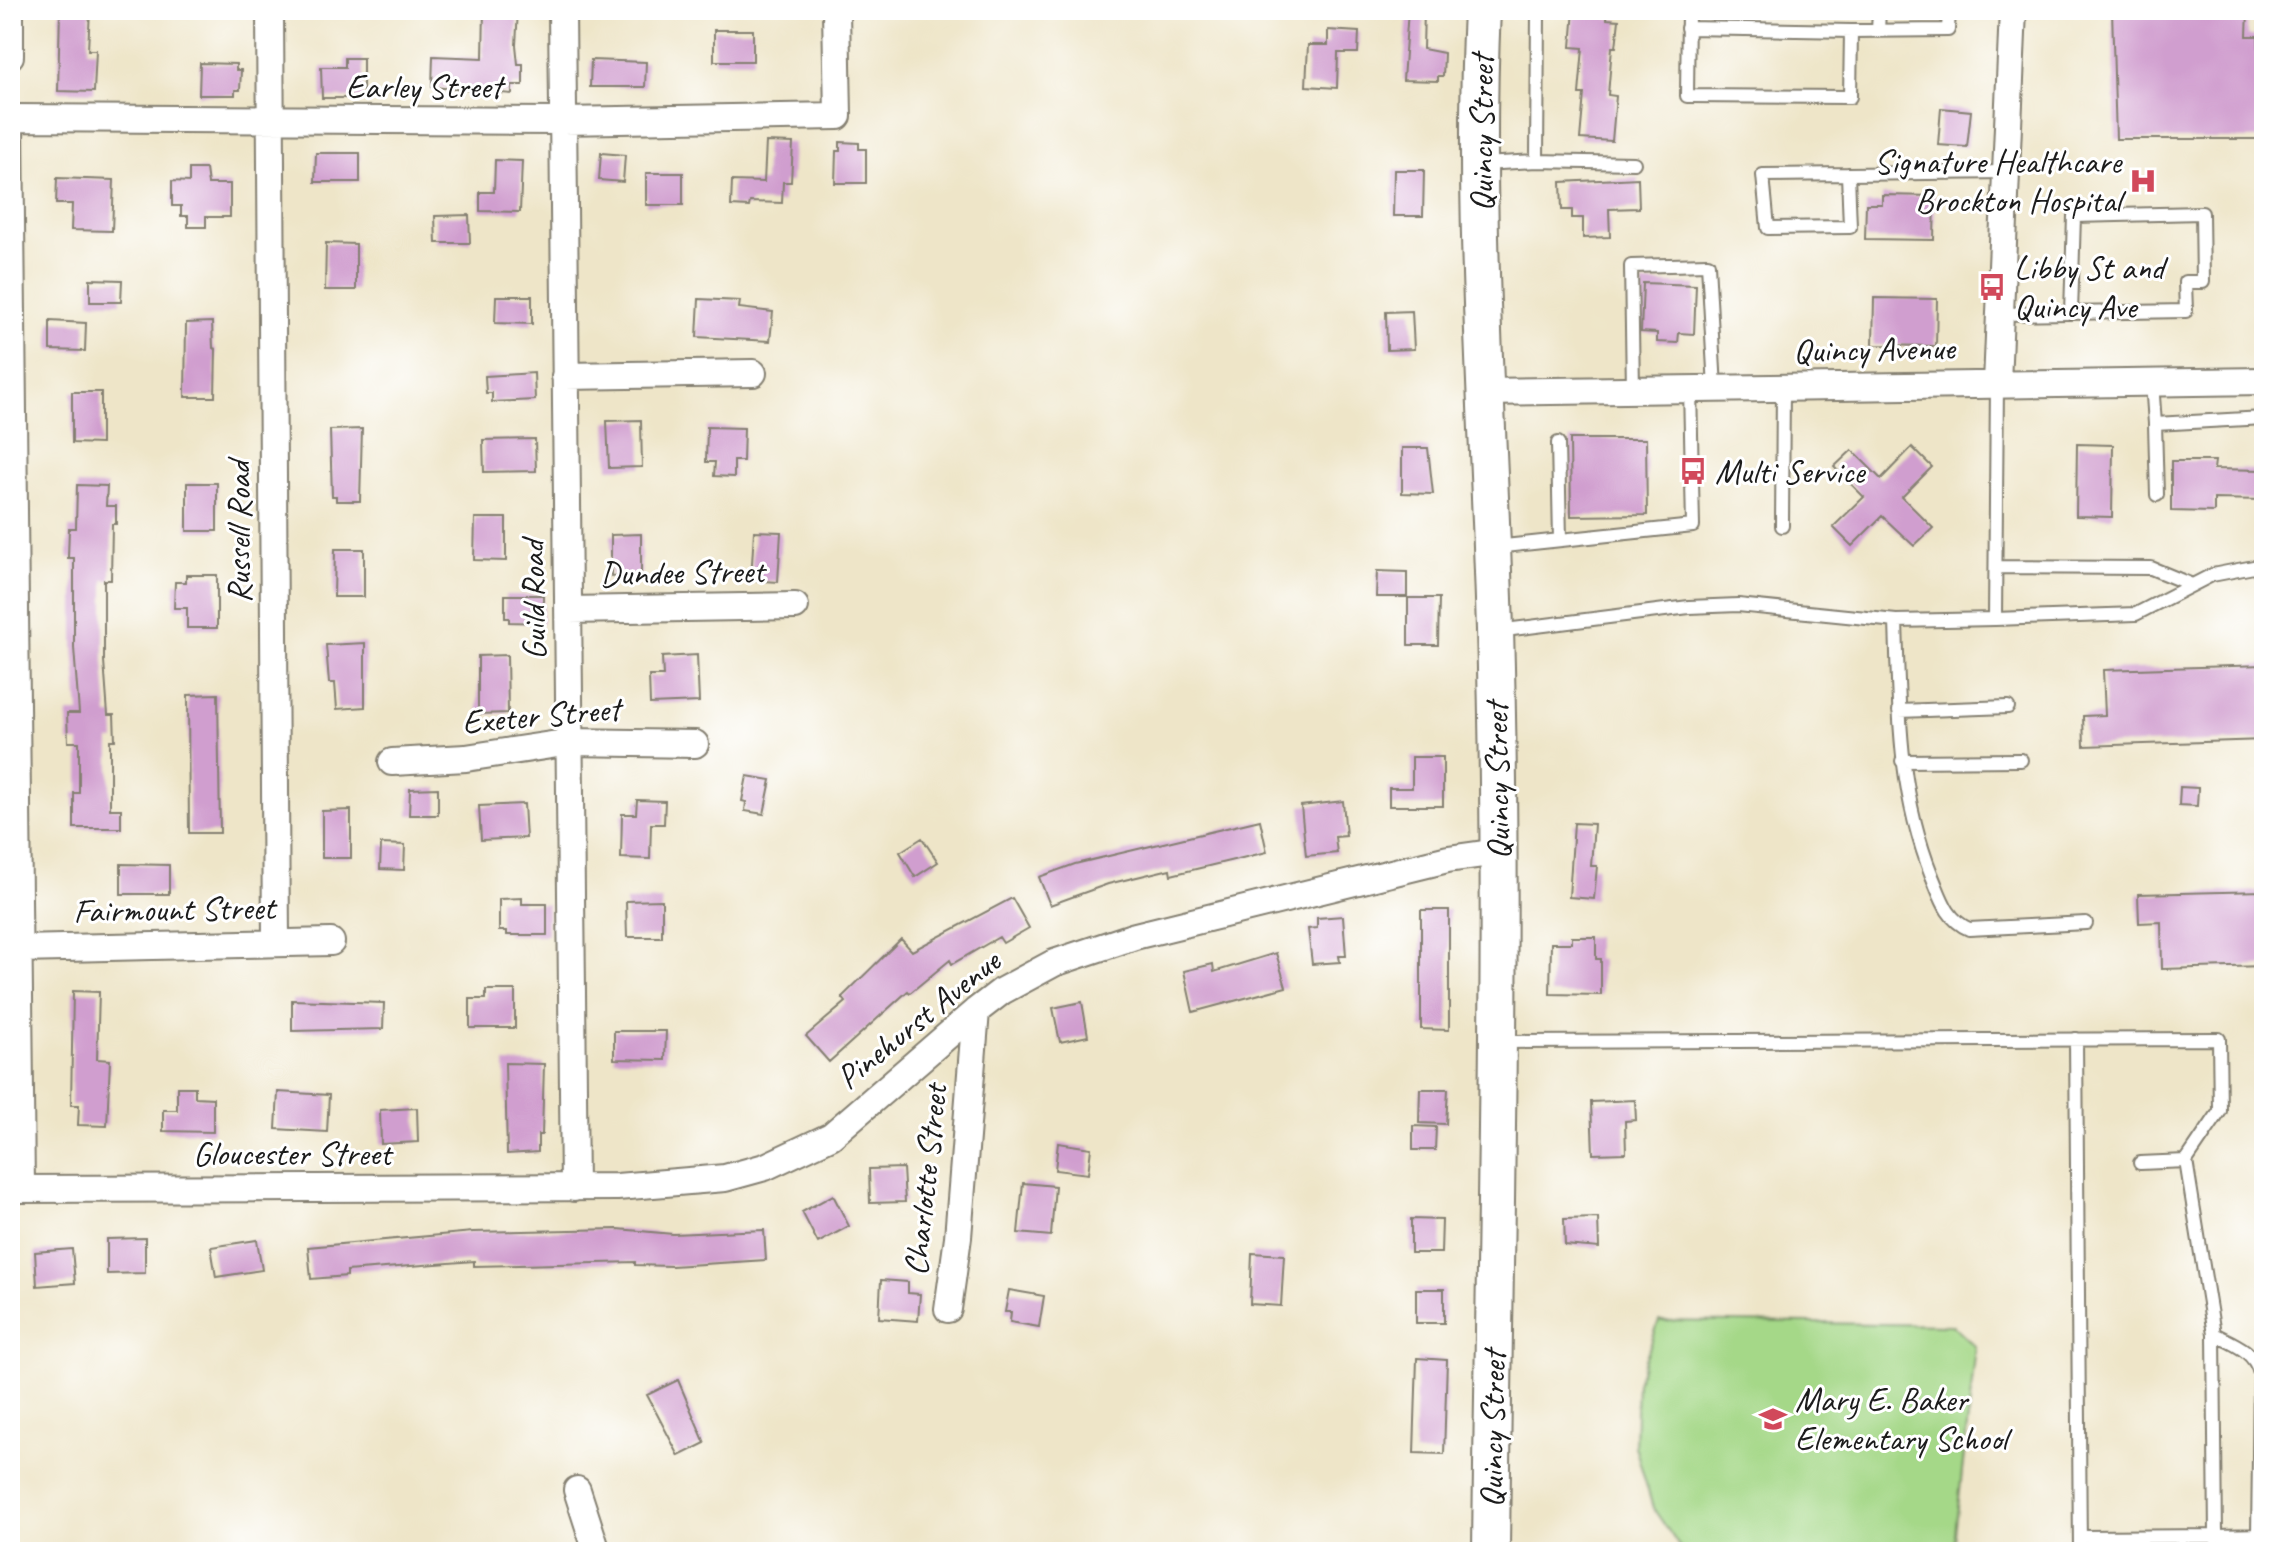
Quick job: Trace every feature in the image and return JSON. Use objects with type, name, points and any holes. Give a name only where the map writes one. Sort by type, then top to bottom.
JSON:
[{"type":"main road","name":"Quincy Street","points":[[1482,10],[1485,392],[1495,631],[1498,852],[1491,1552]]},
{"type":"street","points":[[10,10],[10,56]]},
{"type":"street","name":"Russell Road","points":[[270,10],[276,943]]},
{"type":"street","name":"Guild Road","points":[[562,10],[574,1188]]},
{"type":"street","name":"Earley Street","points":[[10,120],[563,121],[838,116],[836,10]]},
{"type":"street","points":[[1997,383],[2013,10]]},
{"type":"street","points":[[10,120],[19,949],[15,1189]]},
{"type":"street","points":[[565,376],[753,373]]},
{"type":"street","name":"Quincy Avenue","points":[[1485,392],[2264,381]]},
{"type":"street","name":"Dundee Street","points":[[569,610],[795,606]]},
{"type":"street","name":"Exeter Street","points":[[392,762],[466,758],[571,742],[695,744]]},
{"type":"street","name":"Pinehurst Avenue","points":[[574,1188],[690,1183],[765,1167],[799,1153],[831,1136],[976,1011],[1028,975],[1104,944],[1448,859],[1498,852]]},
{"type":"street","name":"Fairmount Street","points":[[19,949],[331,942]]},
{"type":"street","name":"Charlotte Street","points":[[948,1309],[976,1011]]},
{"type":"street","name":"Gloucester Street","points":[[15,1189],[574,1188]]},
{"type":"street","points":[[577,1490],[597,1552]]},
{"type":"lane","points":[[1537,161],[1538,10]]},
{"type":"lane","points":[[1688,10],[1687,96],[1850,97],[1851,31]]},
{"type":"lane","points":[[1878,31],[1879,10]]},
{"type":"lane","points":[[1687,28],[1948,30],[1949,10]]},
{"type":"lane","points":[[1481,164],[1537,161],[1634,163]]},
{"type":"lane","points":[[1848,174],[1850,227],[1768,228],[1763,175],[2006,172]]},
{"type":"lane","points":[[2000,314],[2071,313],[2186,311],[2185,282],[2203,282],[2202,213],[2074,216],[2071,313]]},
{"type":"lane","points":[[1492,547],[1693,526],[1708,264],[1631,266],[1633,389]]},
{"type":"lane","points":[[2152,382],[2157,495]]},
{"type":"lane","points":[[1995,619],[1997,383]]},
{"type":"lane","points":[[1782,526],[1783,387]]},
{"type":"lane","points":[[2155,424],[2264,418]]},
{"type":"lane","points":[[1558,443],[1560,540]]},
{"type":"lane","points":[[1495,631],[1689,607],[1738,605],[1896,621],[2117,617],[2136,614],[2212,575],[2264,565]]},
{"type":"lane","points":[[1996,567],[2151,568],[2192,585]]},
{"type":"lane","points":[[1896,621],[1902,761],[1919,842],[1945,908],[1956,924],[1969,929],[2086,923]]},
{"type":"lane","points":[[1899,711],[2008,707]]},
{"type":"lane","points":[[1902,761],[2021,760]]},
{"type":"lane","points":[[2076,1039],[2080,1552]]},
{"type":"lane","points":[[1497,1042],[2219,1039],[2220,1111],[2186,1161],[2214,1334],[2216,1536]]},
{"type":"lane","points":[[2140,1163],[2186,1161]]},
{"type":"lane","points":[[2080,1537],[2261,1535],[2258,1363],[2245,1350],[2214,1334]]},
{"type":"green space","points":[[1659,1321],[1952,1325],[1976,1347],[1953,1552],[1683,1552],[1653,1508],[1635,1446],[1637,1382]]},
{"type":"building","points":[[60,10],[90,10],[88,50],[96,50],[94,92],[58,91]]},
{"type":"building","points":[[484,10],[518,10],[516,45],[518,64],[523,64],[523,85],[512,85],[512,94],[432,87],[433,56],[483,58]]},
{"type":"building","points":[[1408,10],[1424,10],[1423,49],[1444,53],[1443,76],[1438,76],[1438,81],[1403,80]]},
{"type":"building","points":[[1574,10],[1608,10],[1607,19],[1619,20],[1616,47],[1612,47],[1608,95],[1616,96],[1612,141],[1580,139],[1584,94],[1579,94],[1583,48],[1571,47]]},
{"type":"building","points":[[2112,10],[2248,10],[2247,36],[2258,36],[2264,139],[2116,139]]},
{"type":"building","points":[[714,30],[753,30],[753,61],[714,61]]},
{"type":"building","points":[[1328,30],[1359,32],[1358,53],[1338,53],[1337,88],[1306,86],[1308,45],[1328,45]]},
{"type":"building","points":[[345,58],[363,58],[363,98],[322,98],[321,67],[345,67]]},
{"type":"building","points":[[591,60],[646,62],[645,87],[590,87]]},
{"type":"building","points":[[200,63],[236,64],[236,70],[241,70],[240,90],[235,90],[235,95],[199,95]]},
{"type":"building","points":[[1941,108],[1971,111],[1967,147],[1938,145]]},
{"type":"building","points":[[766,142],[793,143],[791,182],[783,182],[782,203],[750,202],[749,207],[731,206],[732,181],[764,182]]},
{"type":"building","points":[[840,142],[859,143],[859,149],[866,149],[866,183],[835,183],[836,151],[840,151]]},
{"type":"building","points":[[316,153],[360,153],[360,182],[315,182]]},
{"type":"building","points":[[601,153],[625,155],[623,182],[599,180]]},
{"type":"building","points":[[495,160],[522,161],[520,212],[480,211],[480,192],[494,192]]},
{"type":"building","points":[[189,169],[206,169],[208,184],[230,184],[230,217],[206,217],[206,227],[188,227],[188,216],[181,216],[181,206],[172,206],[172,181],[189,182]]},
{"type":"building","points":[[1394,170],[1424,170],[1423,216],[1393,216]]},
{"type":"building","points":[[646,173],[683,173],[683,205],[646,205]]},
{"type":"building","points":[[57,178],[114,180],[112,231],[71,230],[72,204],[56,204]]},
{"type":"building","points":[[1638,178],[1639,208],[1609,209],[1610,237],[1583,238],[1583,218],[1572,218],[1572,210],[1562,210],[1561,182]]},
{"type":"building","points":[[1882,195],[1935,196],[1934,240],[1865,239],[1866,204],[1882,204]]},
{"type":"building","points":[[469,215],[470,243],[436,243],[435,216]]},
{"type":"building","points":[[326,243],[356,244],[356,290],[325,290]]},
{"type":"building","points":[[90,279],[122,280],[121,302],[90,302]]},
{"type":"building","points":[[1643,283],[1696,285],[1694,334],[1679,333],[1678,343],[1657,342],[1657,333],[1641,332]]},
{"type":"building","points":[[496,296],[532,296],[532,324],[495,323]]},
{"type":"building","points":[[1874,298],[1937,299],[1936,346],[1873,345]]},
{"type":"building","points":[[699,299],[740,301],[739,308],[773,312],[770,341],[697,337]]},
{"type":"building","points":[[1412,311],[1414,349],[1387,350],[1386,312]]},
{"type":"building","points":[[50,321],[86,323],[85,351],[50,350]]},
{"type":"building","points":[[212,322],[213,348],[216,349],[215,397],[185,397],[186,323]]},
{"type":"building","points":[[534,373],[535,400],[492,402],[492,393],[486,393],[485,376]]},
{"type":"building","points":[[72,392],[101,392],[101,444],[72,443]]},
{"type":"building","points":[[641,420],[642,467],[609,468],[607,421]]},
{"type":"building","points":[[707,427],[744,428],[743,461],[734,461],[734,477],[714,476],[715,462],[706,462]]},
{"type":"building","points":[[362,429],[360,501],[336,501],[336,496],[332,496],[330,430]]},
{"type":"building","points":[[535,439],[536,471],[484,472],[483,440]]},
{"type":"building","points":[[1570,439],[1646,439],[1647,515],[1571,516]]},
{"type":"building","points":[[2077,444],[2113,445],[2112,517],[2076,516]]},
{"type":"building","points":[[1912,447],[1932,467],[1902,497],[1933,528],[1914,546],[1882,516],[1852,546],[1833,527],[1864,497],[1834,467],[1852,450],[1881,479]]},
{"type":"building","points":[[1402,448],[1428,448],[1433,494],[1402,493]]},
{"type":"building","points":[[2171,461],[2215,461],[2214,469],[2264,470],[2264,500],[2214,499],[2214,512],[2171,511]]},
{"type":"building","points":[[187,483],[217,483],[217,531],[187,531]]},
{"type":"building","points":[[77,485],[107,486],[106,506],[116,506],[116,524],[112,524],[111,580],[104,580],[104,661],[108,715],[114,715],[115,740],[110,740],[110,809],[121,809],[121,828],[74,828],[74,793],[79,793],[79,742],[68,742],[67,713],[79,713],[74,648],[74,558],[68,558],[69,528],[76,528]]},
{"type":"building","points":[[475,518],[506,518],[506,561],[474,560]]},
{"type":"building","points":[[754,531],[781,532],[778,582],[751,580]]},
{"type":"building","points":[[641,534],[641,574],[611,576],[611,535]]},
{"type":"building","points":[[335,549],[364,549],[364,597],[334,597]]},
{"type":"building","points":[[1377,571],[1407,572],[1407,597],[1376,597]]},
{"type":"building","points":[[186,575],[217,575],[217,628],[187,628],[187,608],[174,608],[175,582],[186,582]]},
{"type":"building","points":[[505,595],[543,595],[543,623],[509,622],[509,618],[505,618]]},
{"type":"building","points":[[1408,598],[1439,598],[1438,645],[1408,645]]},
{"type":"building","points":[[365,643],[365,707],[337,709],[335,683],[329,683],[326,645]]},
{"type":"building","points":[[507,655],[508,713],[478,714],[478,656]]},
{"type":"building","points":[[697,655],[699,702],[650,704],[649,676],[663,676],[662,657]]},
{"type":"building","points":[[2264,665],[2264,740],[2084,746],[2083,716],[2105,715],[2103,670]]},
{"type":"building","points":[[218,694],[220,833],[189,833],[188,695]]},
{"type":"building","points":[[1412,757],[1443,757],[1443,806],[1389,806],[1389,788],[1412,788]]},
{"type":"building","points":[[747,776],[771,780],[764,814],[745,811],[746,802],[742,801]]},
{"type":"building","points":[[2180,787],[2198,788],[2197,806],[2179,805]]},
{"type":"building","points":[[438,788],[438,815],[409,815],[410,789]]},
{"type":"building","points":[[637,800],[665,801],[664,824],[651,824],[650,859],[621,858],[622,814],[636,814]]},
{"type":"building","points":[[1343,801],[1346,836],[1335,837],[1337,853],[1306,856],[1301,806]]},
{"type":"building","points":[[524,804],[526,838],[481,840],[479,806]]},
{"type":"building","points":[[351,810],[351,858],[322,858],[322,811]]},
{"type":"building","points":[[1260,820],[1267,852],[1171,875],[1170,869],[1108,884],[1050,905],[1039,877],[1075,864]]},
{"type":"building","points":[[1574,823],[1594,824],[1591,866],[1597,866],[1594,899],[1569,897]]},
{"type":"building","points":[[922,838],[938,862],[915,877],[900,852]]},
{"type":"building","points":[[381,844],[405,845],[404,870],[380,869]]},
{"type":"building","points":[[121,864],[169,865],[169,894],[121,894]]},
{"type":"building","points":[[2264,891],[2264,966],[2162,969],[2161,922],[2139,923],[2138,894]]},
{"type":"building","points":[[522,898],[522,904],[547,904],[547,935],[507,935],[507,931],[499,931],[499,899]]},
{"type":"building","points":[[1012,898],[1029,928],[1003,943],[999,937],[952,964],[950,960],[910,993],[908,991],[829,1062],[806,1036],[846,1002],[842,997],[901,939],[912,951]]},
{"type":"building","points":[[662,900],[662,937],[627,937],[626,901]]},
{"type":"building","points":[[1421,910],[1449,910],[1449,1030],[1421,1029]]},
{"type":"building","points":[[1343,916],[1346,956],[1339,956],[1340,962],[1312,964],[1308,929],[1317,928],[1317,918]]},
{"type":"building","points":[[1572,937],[1596,937],[1596,959],[1601,959],[1601,995],[1550,994],[1551,943],[1572,943]]},
{"type":"building","points":[[1276,953],[1286,987],[1193,1012],[1184,971],[1213,964],[1214,972]]},
{"type":"building","points":[[486,990],[515,990],[515,1028],[470,1028],[470,999],[486,999]]},
{"type":"building","points":[[73,991],[99,992],[97,1059],[110,1060],[107,1126],[78,1125],[79,1105],[71,1105]]},
{"type":"building","points":[[292,1000],[384,1003],[383,1029],[292,1031]]},
{"type":"building","points":[[1082,1002],[1088,1036],[1060,1042],[1053,1008]]},
{"type":"building","points":[[614,1031],[666,1031],[665,1060],[614,1059]]},
{"type":"building","points":[[505,1063],[544,1064],[542,1135],[538,1135],[538,1152],[507,1154]]},
{"type":"building","points":[[177,1087],[195,1087],[195,1097],[213,1098],[213,1132],[163,1131],[163,1110],[177,1110]]},
{"type":"building","points":[[1420,1089],[1448,1089],[1446,1124],[1419,1123]]},
{"type":"building","points":[[278,1092],[329,1095],[327,1132],[276,1129]]},
{"type":"building","points":[[1635,1100],[1636,1120],[1625,1121],[1626,1153],[1593,1154],[1591,1102]]},
{"type":"building","points":[[417,1108],[418,1142],[381,1144],[380,1110]]},
{"type":"building","points":[[1413,1126],[1436,1127],[1435,1150],[1413,1150]]},
{"type":"building","points":[[1058,1143],[1091,1148],[1088,1174],[1055,1170]]},
{"type":"building","points":[[903,1168],[905,1202],[870,1203],[869,1169]]},
{"type":"building","points":[[1023,1183],[1055,1186],[1051,1236],[1018,1233]]},
{"type":"building","points":[[833,1195],[849,1226],[818,1243],[802,1212]]},
{"type":"building","points":[[1598,1218],[1599,1248],[1565,1245],[1564,1219]]},
{"type":"building","points":[[1411,1219],[1442,1220],[1441,1253],[1411,1253]]},
{"type":"building","points":[[618,1229],[673,1234],[764,1230],[766,1260],[672,1266],[635,1265],[635,1262],[474,1266],[474,1261],[347,1271],[347,1276],[311,1279],[308,1247],[473,1232]]},
{"type":"building","points":[[145,1238],[145,1273],[107,1274],[107,1239]]},
{"type":"building","points":[[257,1240],[262,1270],[216,1277],[211,1247]]},
{"type":"building","points":[[72,1249],[75,1283],[37,1286],[35,1252]]},
{"type":"building","points":[[1252,1253],[1284,1255],[1281,1306],[1250,1304]]},
{"type":"building","points":[[881,1280],[908,1282],[908,1293],[920,1294],[918,1321],[879,1318]]},
{"type":"building","points":[[1416,1289],[1444,1289],[1444,1323],[1416,1323]]},
{"type":"building","points":[[1009,1290],[1044,1296],[1039,1327],[1010,1322],[1011,1312],[1005,1312]]},
{"type":"building","points":[[1417,1358],[1447,1360],[1444,1454],[1414,1453]]},
{"type":"building","points":[[678,1380],[705,1443],[679,1456],[647,1395]]},
{"type":"place","name":"Signature Healthcare Brockton Hospital","points":[[2143,181]]},
{"type":"place","name":"Libby St and Quincy Ave","points":[[1992,287]]},
{"type":"place","name":"Multi Service","points":[[1693,471]]},
{"type":"place","name":"Mary E. Baker Elementary School","points":[[1773,1419]]}]
